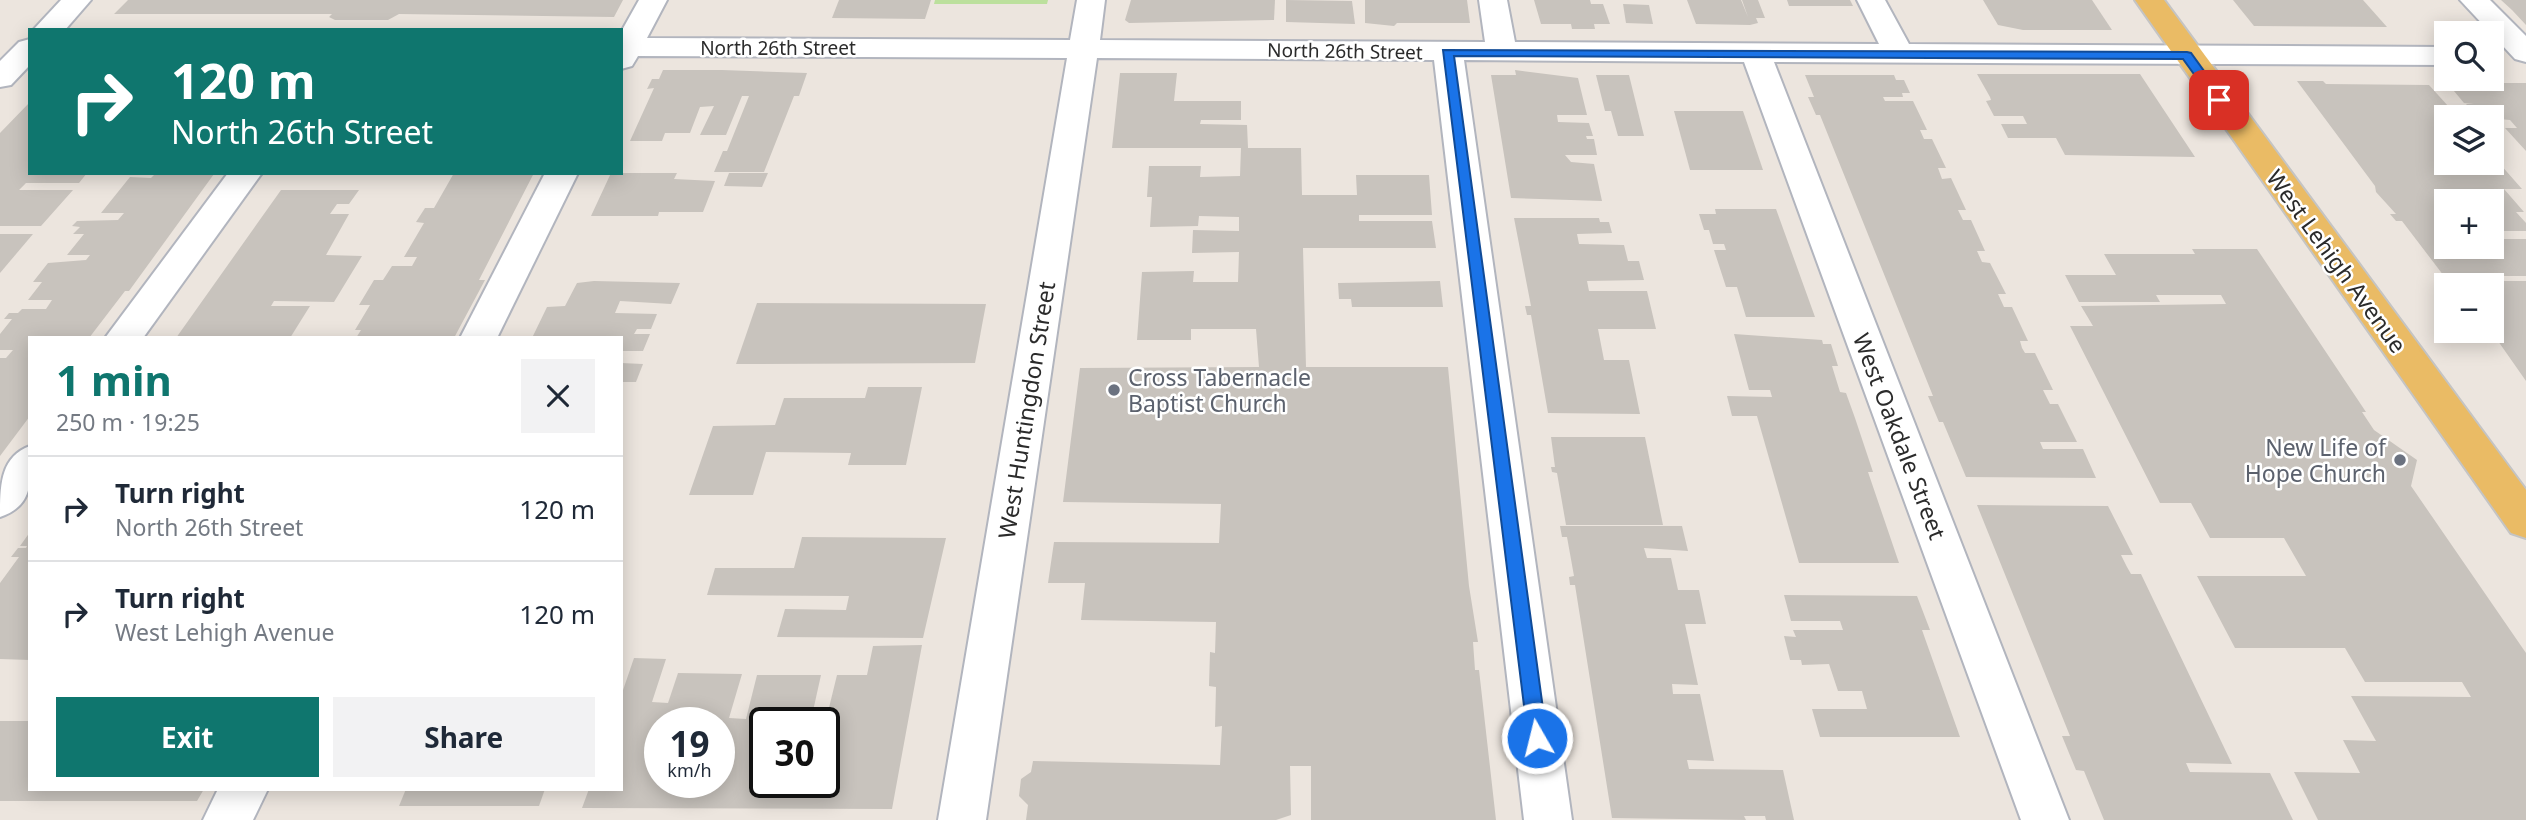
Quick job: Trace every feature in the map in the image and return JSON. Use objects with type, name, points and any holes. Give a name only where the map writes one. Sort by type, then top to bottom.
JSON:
[{"type":"main road","name":"West Lehigh Avenue","points":[[2149,0],[2526,521]]},
{"type":"street","points":[[50,28],[77,0]]},
{"type":"street","points":[[623,52],[653,0]]},
{"type":"street","name":"West Huntingdon Street","points":[[962,820],[1091,0]]},
{"type":"street","points":[[1493,0],[1502,51]]},
{"type":"street","points":[[1871,0],[1898,53]]},
{"type":"street","points":[[2474,0],[2526,55]]},
{"type":"street","points":[[0,44],[28,46]]},
{"type":"street","points":[[0,78],[28,48]]},
{"type":"street","name":"North 26th Street","points":[[623,52],[1083,49],[2434,56]]},
{"type":"street","points":[[1448,52],[1548,820]]},
{"type":"street","name":"West Oakdale Street","points":[[1756,53],[2045,820]]},
{"type":"street","points":[[2504,56],[2526,55]]},
{"type":"street","points":[[124,336],[245,175]]},
{"type":"street","points":[[479,336],[561,175]]},
{"type":"street","points":[[0,501],[28,464]]},
{"type":"street","points":[[227,820],[243,791]]},
{"type":"green space","points":[[935,0],[1048,0],[1047,4],[934,4]]},
{"type":"building","points":[[128,0],[623,0],[614,17],[399,14],[388,20],[335,20],[329,17],[332,14],[114,14]]},
{"type":"building","points":[[839,0],[931,0],[925,19],[832,18]]},
{"type":"building","points":[[1131,0],[1275,0],[1274,20],[1129,23],[1125,20]]},
{"type":"building","points":[[1286,0],[1352,1],[1355,24],[1286,22]]},
{"type":"building","points":[[1365,0],[1467,0],[1470,23],[1397,23],[1394,26],[1365,23]]},
{"type":"building","points":[[1534,0],[1590,0],[1591,4],[1603,4],[1610,24],[1594,24],[1595,29],[1572,29],[1571,24],[1541,24]]},
{"type":"building","points":[[1687,0],[1741,0],[1748,17],[1742,0],[1758,0],[1765,18],[1756,18],[1758,23],[1750,25],[1696,24]]},
{"type":"building","points":[[1787,0],[1850,0],[1853,6],[1789,6]]},
{"type":"building","points":[[1983,0],[2092,0],[2112,30],[2023,30],[1998,25]]},
{"type":"building","points":[[2233,0],[2363,0],[2387,27],[2254,26]]},
{"type":"building","points":[[2501,0],[2526,0],[2526,25],[2512,10]]},
{"type":"building","points":[[1623,4],[1649,5],[1653,24],[1626,23]]},
{"type":"building","points":[[663,70],[807,73],[799,96],[794,96],[764,172],[714,172],[723,151],[727,151],[749,96],[742,96],[726,135],[700,135],[714,106],[700,107],[690,133],[665,133],[662,141],[630,141],[654,88],[647,89],[652,79],[659,79]]},
{"type":"building","points":[[1515,70],[1578,78],[1587,115],[1557,115],[1558,122],[1589,123],[1593,136],[1586,136],[1587,139],[1594,139],[1597,155],[1565,155],[1571,162],[1594,164],[1602,201],[1511,198],[1491,75],[1516,75]]},
{"type":"building","points":[[1120,73],[1177,73],[1174,101],[1241,101],[1241,120],[1201,120],[1200,124],[1247,125],[1248,148],[1301,148],[1302,195],[1357,195],[1356,175],[1429,175],[1432,215],[1359,215],[1359,221],[1432,221],[1436,248],[1303,248],[1306,367],[1448,367],[1469,586],[1478,642],[1473,642],[1475,670],[1479,670],[1496,820],[1311,820],[1311,766],[1290,766],[1291,815],[1276,820],[1026,820],[1028,805],[1019,796],[1021,779],[1031,772],[1033,761],[1220,765],[1222,726],[1215,727],[1216,687],[1209,686],[1210,652],[1215,653],[1216,622],[1081,620],[1085,583],[1048,583],[1054,542],[1219,543],[1221,504],[1063,502],[1080,368],[1259,367],[1256,329],[1191,329],[1191,340],[1137,340],[1142,272],[1194,271],[1193,282],[1238,282],[1239,252],[1192,253],[1193,230],[1239,231],[1239,217],[1199,216],[1198,226],[1150,227],[1152,197],[1147,197],[1149,166],[1201,166],[1200,177],[1240,176],[1241,148],[1112,148]]},
{"type":"building","points":[[1977,74],[2140,74],[2195,157],[2065,155],[2056,138],[2008,138],[2001,124],[2027,124],[2023,116],[1994,116],[1986,101],[1991,100],[1990,97]]},
{"type":"building","points":[[1596,75],[1629,75],[1644,136],[1618,136],[1611,111],[1605,111]]},
{"type":"building","points":[[1805,75],[1894,75],[1896,80],[1904,80],[1910,93],[1902,93],[1903,97],[1883,97],[1885,101],[1913,101],[1927,130],[1920,130],[1924,139],[1932,139],[1946,168],[1938,168],[1942,179],[1951,178],[1966,210],[1958,210],[1963,220],[1971,220],[1985,251],[1977,251],[1982,262],[1990,263],[2006,294],[1998,294],[2004,307],[2012,307],[2028,341],[2020,341],[2022,348],[2025,353],[2035,353],[2053,390],[2043,390],[2050,404],[2058,404],[2077,442],[2040,442],[2043,449],[2083,449],[2096,478],[1966,477],[1943,422],[1939,422],[1928,396],[1933,396],[1820,115],[1816,115],[1808,97],[1814,97]]},
{"type":"building","points":[[2297,81],[2323,81],[2326,84],[2429,85],[2447,105],[2434,105],[2434,175],[2504,175],[2504,169],[2522,189],[2434,189],[2434,259],[2504,259],[2504,239],[2526,239],[2526,276],[2504,276],[2504,273],[2442,273],[2402,221],[2396,221],[2390,214],[2396,214],[2376,192],[2375,186]]},
{"type":"building","points":[[2504,83],[2526,83],[2526,151],[2505,128],[2517,128],[2510,120],[2504,119],[2504,105],[2464,103],[2454,91],[2504,91]]},
{"type":"building","points":[[28,104],[28,175],[85,175],[79,183],[26,183],[19,190],[73,190],[41,226],[0,226],[0,133]]},
{"type":"building","points":[[1674,111],[1743,111],[1763,170],[1690,170]]},
{"type":"building","points":[[677,173],[674,179],[715,181],[703,212],[659,212],[658,216],[591,216],[610,175]]},
{"type":"building","points":[[729,173],[768,173],[762,187],[724,186]]},
{"type":"building","points":[[154,175],[213,175],[129,291],[125,291],[91,336],[28,336],[28,419],[0,456],[0,358],[6,358],[13,350],[0,350],[0,334],[12,319],[4,319],[9,313],[18,313],[22,309],[46,309],[52,300],[28,300],[42,282],[33,282],[48,263],[86,260],[90,255],[67,255],[84,234],[73,234],[80,227],[72,226],[77,221],[118,220],[124,213],[101,213],[130,177],[151,178]]},
{"type":"building","points":[[453,175],[533,175],[479,280],[485,280],[455,336],[357,336],[361,330],[355,330],[370,305],[359,305],[374,280],[383,280],[392,266],[412,266],[417,257],[404,257],[424,223],[416,222],[425,208],[434,208]]},
{"type":"building","points":[[2504,189],[2524,212],[2516,212],[2526,223],[2526,231],[2504,231]]},
{"type":"building","points":[[281,190],[359,190],[349,204],[337,204],[330,214],[349,214],[326,255],[362,256],[334,302],[274,301],[271,306],[310,306],[291,336],[177,336]]},
{"type":"building","points":[[1715,209],[1776,209],[1815,317],[1746,317],[1737,287],[1726,287],[1714,250],[1726,250],[1724,244],[1713,244],[1709,230],[1704,230],[1699,214],[1716,214]]},
{"type":"building","points":[[1514,218],[1599,218],[1600,222],[1609,222],[1612,233],[1577,234],[1579,244],[1624,245],[1628,261],[1639,261],[1644,280],[1587,281],[1589,291],[1647,291],[1656,329],[1598,329],[1604,360],[1629,360],[1640,414],[1548,413],[1531,315],[1527,315],[1525,306],[1531,306]]},
{"type":"building","points":[[0,234],[33,234],[0,273]]},
{"type":"building","points":[[2192,249],[2257,249],[2366,412],[2362,412],[2374,430],[2417,460],[2411,486],[2526,653],[2526,820],[2318,820],[2294,772],[2360,773],[2343,740],[2376,741],[2351,696],[2471,697],[2462,682],[2365,682],[2345,648],[2235,648],[2197,576],[2306,576],[2284,538],[2210,538],[2191,503],[2160,503],[2070,326],[2093,326],[2081,306],[2226,304],[2221,295],[2156,295],[2160,302],[2079,302],[2065,275],[2116,275],[2104,254],[2195,254]]},
{"type":"building","points":[[1440,281],[1443,307],[1352,307],[1351,299],[1339,299],[1338,283]]},
{"type":"building","points":[[2504,281],[2526,281],[2526,381],[2499,343],[2504,343]]},
{"type":"building","points":[[577,283],[680,283],[671,304],[620,301],[615,313],[657,314],[651,329],[637,329],[634,334],[650,334],[643,351],[623,351],[623,336],[533,336],[547,307],[565,306]]},
{"type":"building","points":[[757,303],[986,304],[975,363],[736,364]]},
{"type":"building","points":[[1734,334],[1822,340],[1823,344],[1831,344],[1838,366],[1832,366],[1840,392],[1846,393],[1855,418],[1873,472],[1868,472],[1899,563],[1799,563],[1757,416],[1732,416],[1727,396],[1772,397],[1770,390],[1749,390]]},
{"type":"building","points":[[623,363],[643,364],[636,382],[623,382]]},
{"type":"building","points":[[868,387],[922,387],[906,465],[848,465],[851,453],[766,452],[753,495],[689,495],[713,426],[775,425],[784,398],[865,398]]},
{"type":"building","points":[[1551,437],[1645,437],[1663,525],[1566,525],[1557,473],[1552,472],[1551,467],[1555,467]]},
{"type":"building","points":[[1977,505],[2108,506],[2133,555],[2121,555],[2131,574],[2141,574],[2232,764],[2186,763],[2190,772],[2270,773],[2293,820],[2104,820],[2084,771],[2076,770],[2062,736],[2070,736]]},
{"type":"building","points":[[1560,526],[1682,526],[1688,551],[1644,548],[1647,558],[1671,558],[1678,590],[1699,590],[1706,624],[1685,624],[1698,685],[1672,684],[1673,694],[1700,694],[1714,761],[1687,760],[1689,769],[1783,770],[1794,820],[1766,820],[1765,816],[1744,816],[1746,820],[1612,818],[1575,585],[1570,585],[1569,577],[1574,576],[1567,537],[1562,537]]},
{"type":"building","points":[[28,535],[28,660],[0,659],[0,583],[19,557],[11,557],[18,548],[27,546],[20,546]]},
{"type":"building","points":[[802,537],[946,538],[923,638],[777,637],[785,609],[846,610],[849,596],[707,595],[715,568],[794,568]]},
{"type":"building","points":[[1784,595],[1917,596],[1930,630],[1922,630],[1960,737],[1820,737],[1812,709],[1867,709],[1862,691],[1838,691],[1829,664],[1802,665],[1801,660],[1790,660],[1784,636],[1796,637],[1793,630],[1843,630],[1840,621],[1791,621]]},
{"type":"building","points":[[922,645],[892,809],[582,808],[588,791],[623,791],[623,690],[634,658],[666,659],[652,702],[668,703],[678,673],[742,674],[732,707],[644,707],[644,798],[735,798],[735,718],[746,719],[749,707],[749,798],[840,798],[840,707],[829,707],[837,675],[867,675],[873,646]]},
{"type":"building","points":[[757,675],[821,675],[814,707],[749,707]]},
{"type":"building","points":[[0,721],[28,721],[28,791],[203,791],[197,801],[0,801]]},
{"type":"building","points":[[405,791],[544,791],[539,806],[399,806]]},
{"type":"place","name":"Cross Tabernacle Baptist Church","points":[[1114,390]]},
{"type":"place","name":"New Life of Hope Church","points":[[2400,460]]},
{"type":"route","points":[[1537,738],[1448,52],[2187,55],[2219,100]]}]
